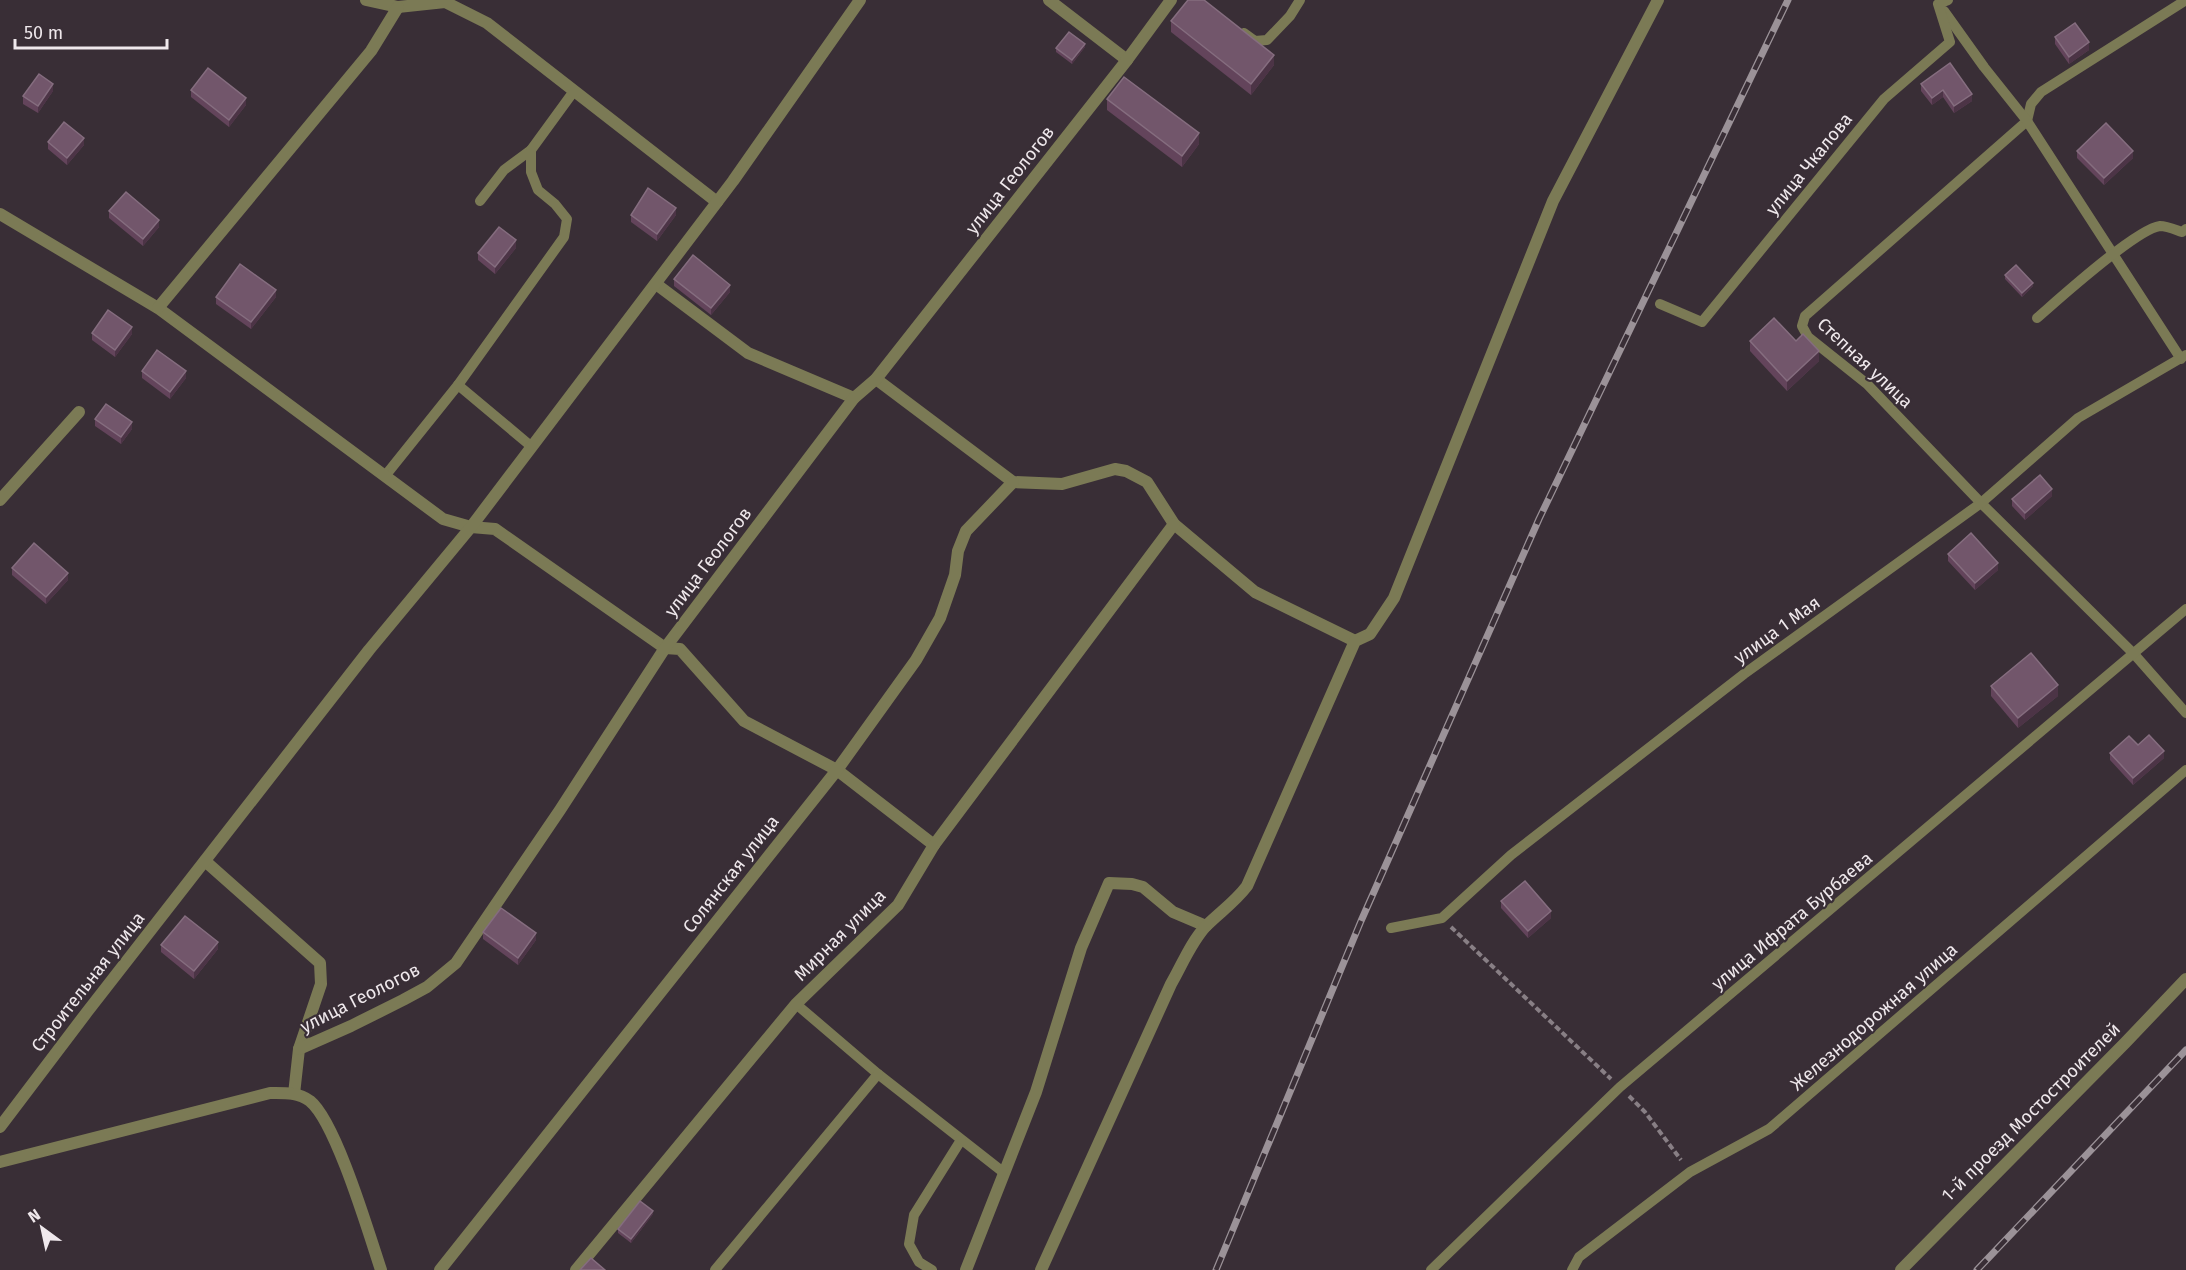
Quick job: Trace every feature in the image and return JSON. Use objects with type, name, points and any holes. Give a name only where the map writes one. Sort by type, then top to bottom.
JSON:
[{"type":"street","points":[[366,0],[399,8],[445,2],[487,23],[717,202]]},
{"type":"street","points":[[294,1094],[299,1049],[321,984],[320,963],[205,861],[369,650],[471,527],[532,447],[717,202],[860,0]]},
{"type":"street","points":[[1049,0],[1127,60]]},
{"type":"street","name":"улица Геологов","points":[[299,1049],[361,1022],[427,987],[456,963],[666,648],[854,398],[876,379],[1172,0]]},
{"type":"street","points":[[1041,1270],[1171,984],[1196,939],[1206,926],[1237,900],[1247,886],[1355,641],[1370,634],[1394,598],[1553,201],[1658,0]]},
{"type":"street","points":[[158,308],[370,51],[399,8]]},
{"type":"street","points":[[0,214],[158,308],[443,519],[471,527],[495,529],[666,648],[680,649],[744,721],[837,770],[934,845]]},
{"type":"street","points":[[656,284],[748,353],[854,398]]},
{"type":"street","points":[[876,379],[1013,482],[1062,484],[1115,469],[1126,471],[1147,482],[1174,524],[1255,592],[1355,641]]},
{"type":"street","points":[[0,500],[79,412]]},
{"type":"street","name":"Солянская улица","points":[[440,1270],[837,770],[916,660],[940,618],[955,575],[958,551],[966,531],[1013,482]]},
{"type":"street","name":"Мирная улица","points":[[576,1270],[796,1004],[898,905],[934,845],[1174,524]]},
{"type":"street","name":"Строительная улица","points":[[0,1127],[205,861]]},
{"type":"street","points":[[966,1270],[1036,1092],[1081,948],[1109,883],[1143,887],[1173,912],[1206,926]]},
{"type":"street","name":"1-й проезд Мостостроителей","points":[[1901,1270],[2126,1043],[2186,979]]},
{"type":"street","points":[[0,1162],[270,1093],[294,1094],[310,1102],[332,1132],[381,1270]]},
{"type":"lane","points":[[1237,27],[1255,41],[1267,40],[1290,16],[1300,0]]},
{"type":"lane","name":"Степная улица","points":[[2186,0],[2041,92],[2031,104],[2027,121],[1805,316],[1802,326],[1808,337],[1867,384],[1981,503],[2134,654],[2186,713]]},
{"type":"lane","points":[[1943,2],[1984,68],[2027,121],[2183,357]]},
{"type":"lane","name":"улица Чкалова","points":[[1660,304],[1702,322],[1884,99],[1950,42],[1943,2]]},
{"type":"lane","points":[[480,201],[504,170],[531,150],[574,91]]},
{"type":"lane","points":[[385,476],[458,386],[564,237],[567,219],[555,204],[538,190],[531,172],[531,150]]},
{"type":"lane","points":[[2037,318],[2147,230],[2161,226],[2182,232],[2186,229]]},
{"type":"lane","name":"улица 1 Мая","points":[[1442,918],[1511,855],[1744,674],[1981,503],[2078,418],[2183,357]]},
{"type":"lane","points":[[458,386],[532,447]]},
{"type":"lane","name":"улица Ифрата Бурбаева","points":[[1431,1270],[1620,1087],[2186,609]]},
{"type":"lane","name":"Железнодорожная улица","points":[[1572,1270],[1580,1257],[1690,1172],[1769,1129],[2186,771]]},
{"type":"lane","points":[[1391,928],[1442,918]]},
{"type":"lane","points":[[796,1004],[878,1074],[1003,1173]]},
{"type":"lane","points":[[715,1270],[878,1074]]},
{"type":"lane","points":[[932,1270],[920,1262],[909,1244],[914,1215],[961,1140]]},
{"type":"path","points":[[1442,918],[1645,1112],[1690,1172]]},
{"type":"building","points":[[1188,0],[1204,0],[1274,55],[1251,84],[1171,21]]},
{"type":"building","points":[[2075,23],[2089,42],[2069,57],[2055,37]]},
{"type":"building","points":[[1069,32],[1085,44],[1072,60],[1056,48]]},
{"type":"building","points":[[1950,63],[1972,94],[1954,106],[1943,90],[1932,98],[1921,84]]},
{"type":"building","points":[[208,68],[246,98],[229,120],[191,90]]},
{"type":"building","points":[[39,74],[53,84],[38,106],[23,96]]},
{"type":"building","points":[[1124,77],[1199,133],[1182,156],[1107,99]]},
{"type":"building","points":[[64,122],[84,138],[67,158],[48,142]]},
{"type":"building","points":[[2106,123],[2133,151],[2104,178],[2077,151]]},
{"type":"building","points":[[648,188],[676,208],[657,234],[631,215]]},
{"type":"building","points":[[126,192],[159,220],[143,239],[109,211]]},
{"type":"building","points":[[499,227],[516,240],[495,267],[478,253]]},
{"type":"building","points":[[693,255],[730,285],[711,308],[674,279]]},
{"type":"building","points":[[240,264],[276,290],[251,322],[216,297]]},
{"type":"building","points":[[2016,265],[2033,283],[2022,293],[2005,275]]},
{"type":"building","points":[[108,310],[132,327],[115,350],[92,333]]},
{"type":"building","points":[[1774,318],[1796,341],[1803,334],[1819,351],[1787,381],[1750,341]]},
{"type":"building","points":[[157,350],[186,371],[170,392],[142,371]]},
{"type":"building","points":[[106,404],[132,422],[121,437],[95,419]]},
{"type":"building","points":[[2040,475],[2052,489],[2025,513],[2012,499]]},
{"type":"building","points":[[1971,533],[1998,563],[1975,583],[1948,554]]},
{"type":"building","points":[[34,543],[68,573],[46,597],[12,568]]},
{"type":"building","points":[[2031,653],[2058,685],[2018,718],[1991,686]]},
{"type":"building","points":[[2149,735],[2164,751],[2133,778],[2110,753],[2129,736],[2138,745]]},
{"type":"building","points":[[1525,881],[1551,911],[1528,931],[1501,901]]},
{"type":"building","points":[[501,908],[536,933],[518,958],[483,932]]},
{"type":"building","points":[[185,916],[218,942],[194,971],[161,945]]},
{"type":"building","points":[[640,1201],[653,1211],[631,1239],[618,1229]]},
{"type":"building","points":[[591,1258],[605,1270],[580,1270]]},
{"type":"railway","points":[[1216,1270],[1361,921],[1539,519],[1788,0]]},
{"type":"railway","points":[[1977,1270],[2186,1050]]}]
